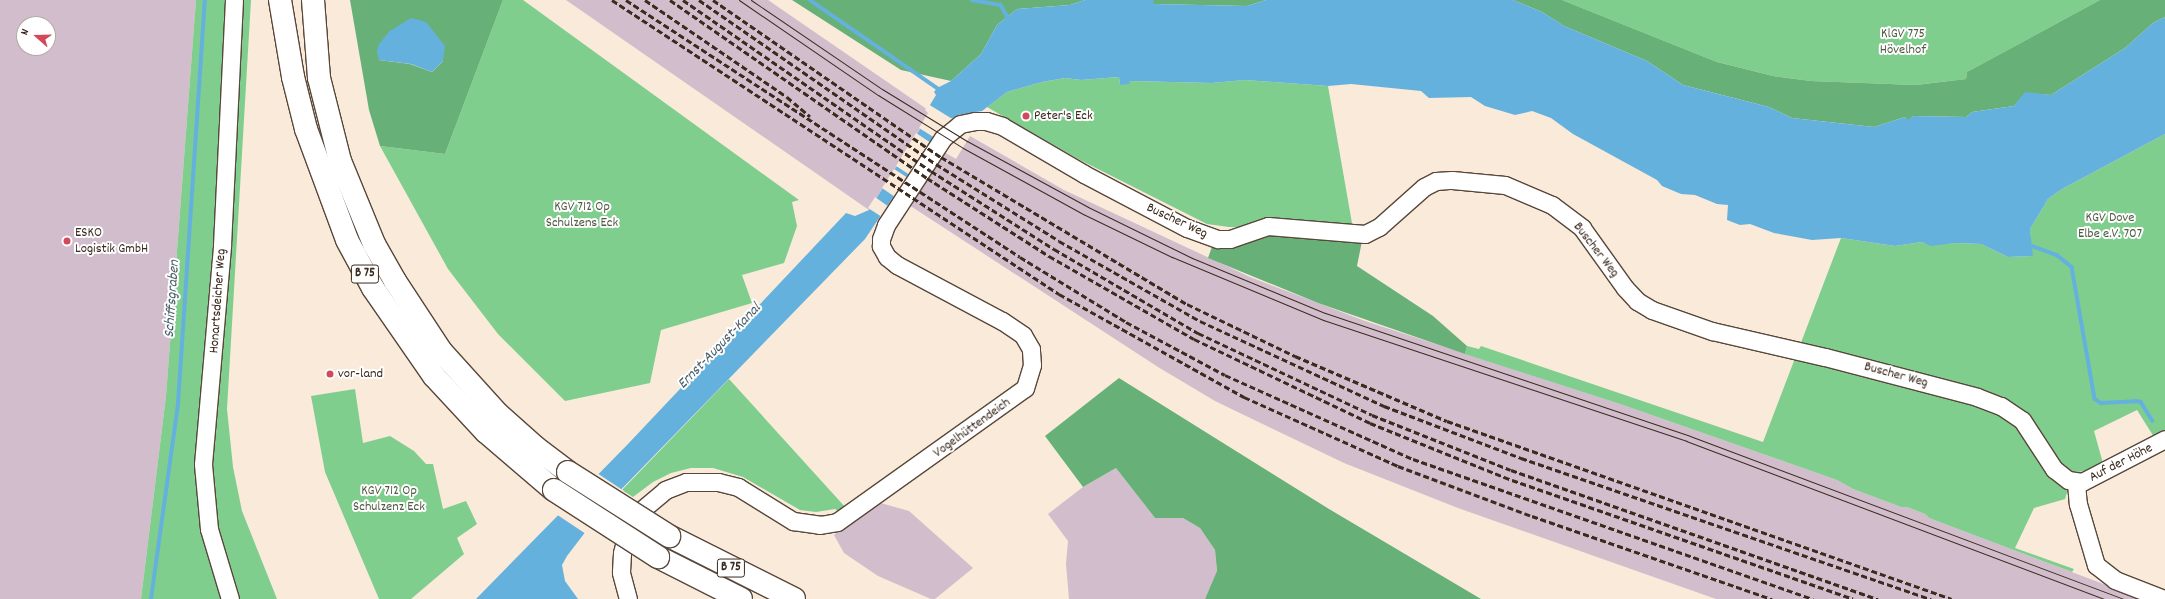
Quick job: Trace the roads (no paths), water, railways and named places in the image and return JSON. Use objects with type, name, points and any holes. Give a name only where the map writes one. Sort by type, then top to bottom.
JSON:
[{"type":"highway","name":"B 75","points":[[280,0],[293,77],[306,129],[347,240],[373,288],[434,376],[486,432],[554,490],[658,557],[741,599]]},
{"type":"highway","name":"B 75","points":[[313,0],[319,78],[340,161],[374,244],[394,281],[441,351],[498,414],[535,447],[568,472],[669,536],[794,599]]},
{"type":"street","name":"Honartsdeicher Weg","points":[[230,599],[209,529],[203,464],[222,245],[234,0]]},
{"type":"street","name":"Vogelhüttendeich","points":[[628,599],[621,572],[622,553],[627,533],[638,512],[665,490],[686,482],[718,482],[738,487],[793,521],[820,525],[837,522],[1025,388],[1032,365],[1031,349],[1023,335],[1002,321],[897,265],[887,257],[881,246],[883,230],[943,138],[966,122],[994,123]]},
{"type":"street","name":"Buscher Weg","points":[[994,123],[1187,228],[1218,239],[1230,239],[1268,226],[1365,234],[1379,227],[1424,187],[1436,182],[1488,182],[1514,188],[1552,205],[1582,228],[1629,292],[1652,310],[1712,331],[1825,357],[1977,396],[2001,406],[2022,420],[2058,475],[2076,483]]},
{"type":"street","name":"Auf der Höhe","points":[[2076,483],[2089,480],[2165,440]]},
{"type":"street","points":[[2076,483],[2080,511],[2096,566],[2115,580],[2164,599]]},
{"type":"water","name":"Ernst-August-Kanal","points":[[1085,0],[1153,0],[1154,4],[1247,6],[1266,0],[1513,0],[1542,12],[1564,26],[1647,61],[1683,85],[1769,107],[1792,118],[1874,127],[1905,117],[1908,120],[1913,116],[1966,117],[1972,112],[2014,106],[2025,92],[2051,95],[2125,48],[2153,23],[2165,17],[2165,134],[2062,189],[2048,199],[2030,229],[2033,256],[2008,257],[1981,244],[1956,243],[1931,246],[1922,242],[1895,246],[1841,238],[1812,240],[1774,233],[1750,224],[1740,225],[1727,220],[1728,205],[1717,204],[1695,195],[1681,194],[1662,186],[1657,180],[1573,134],[1551,118],[1532,111],[1515,115],[1485,106],[1471,97],[1429,98],[1421,91],[1351,84],[1328,86],[1245,80],[1212,83],[1130,81],[1129,84],[1120,85],[1119,77],[1081,80],[1065,78],[1042,82],[1007,92],[982,111],[958,115],[943,123],[865,239],[606,505],[567,556],[562,565],[565,581],[578,599],[476,599],[628,444],[846,213],[855,216],[869,210],[931,112],[927,110],[936,95],[934,92],[937,88],[951,81],[981,54],[997,25],[1017,9],[1070,5]]},
{"type":"water","points":[[411,18],[426,22],[445,46],[443,61],[432,72],[411,64],[379,60],[377,51],[379,44],[390,31]]},
{"type":"waterway","name":"Schiffsgraben","points":[[151,599],[178,404],[205,0]]},
{"type":"waterway","points":[[810,0],[937,88]]},
{"type":"waterway","points":[[972,0],[1001,5],[1010,21]]},
{"type":"waterway","points":[[2032,246],[2057,255],[2072,267],[2095,399],[2101,403],[2141,402],[2153,421]]},
{"type":"tram line","points":[[739,0],[878,95],[963,148],[1085,215],[1172,257],[1323,320],[1686,441],[2104,599]]},
{"type":"tram line","points":[[751,0],[882,89],[967,141],[1088,207],[1192,258],[1325,313],[1690,436],[2123,599]]},
{"type":"railway","points":[[612,0],[1059,294],[1244,397],[1398,466],[1532,516],[1772,599]]},
{"type":"railway","points":[[626,0],[1020,257],[1126,322],[1225,375],[1413,459],[1813,599]]},
{"type":"railway","points":[[645,0],[787,97],[810,116]]},
{"type":"railway","points":[[670,0],[927,178],[1049,256],[1194,339],[1370,423],[1512,480],[1853,599]]},
{"type":"railway","points":[[683,0],[931,171],[1054,249],[1198,333],[1372,415],[1511,470],[1878,599]]},
{"type":"railway","points":[[699,0],[936,164],[1059,241],[1200,321],[1384,406],[1521,458],[1931,599]]},
{"type":"railway","points":[[713,0],[941,157],[1187,304],[1295,356],[1447,421],[1952,599]]},
{"type":"place","name":"Peter's Eck","points":[[1026,116]]},
{"type":"place","name":"ESKO Logistik GmbH","points":[[67,241]]},
{"type":"place","name":"vor-land","points":[[330,374]]},
{"type":"park label","name":"KlGV 775 Hövelhof","points":[[1903,42]]},
{"type":"park label","name":"KGV 712 Op Schulzens Eck","points":[[582,216]]},
{"type":"park label","name":"KGV Dove Elbe e.V. 707","points":[[2110,226]]},
{"type":"park label","name":"KGV 712 Op Schulzenz Eck","points":[[389,500]]}]
